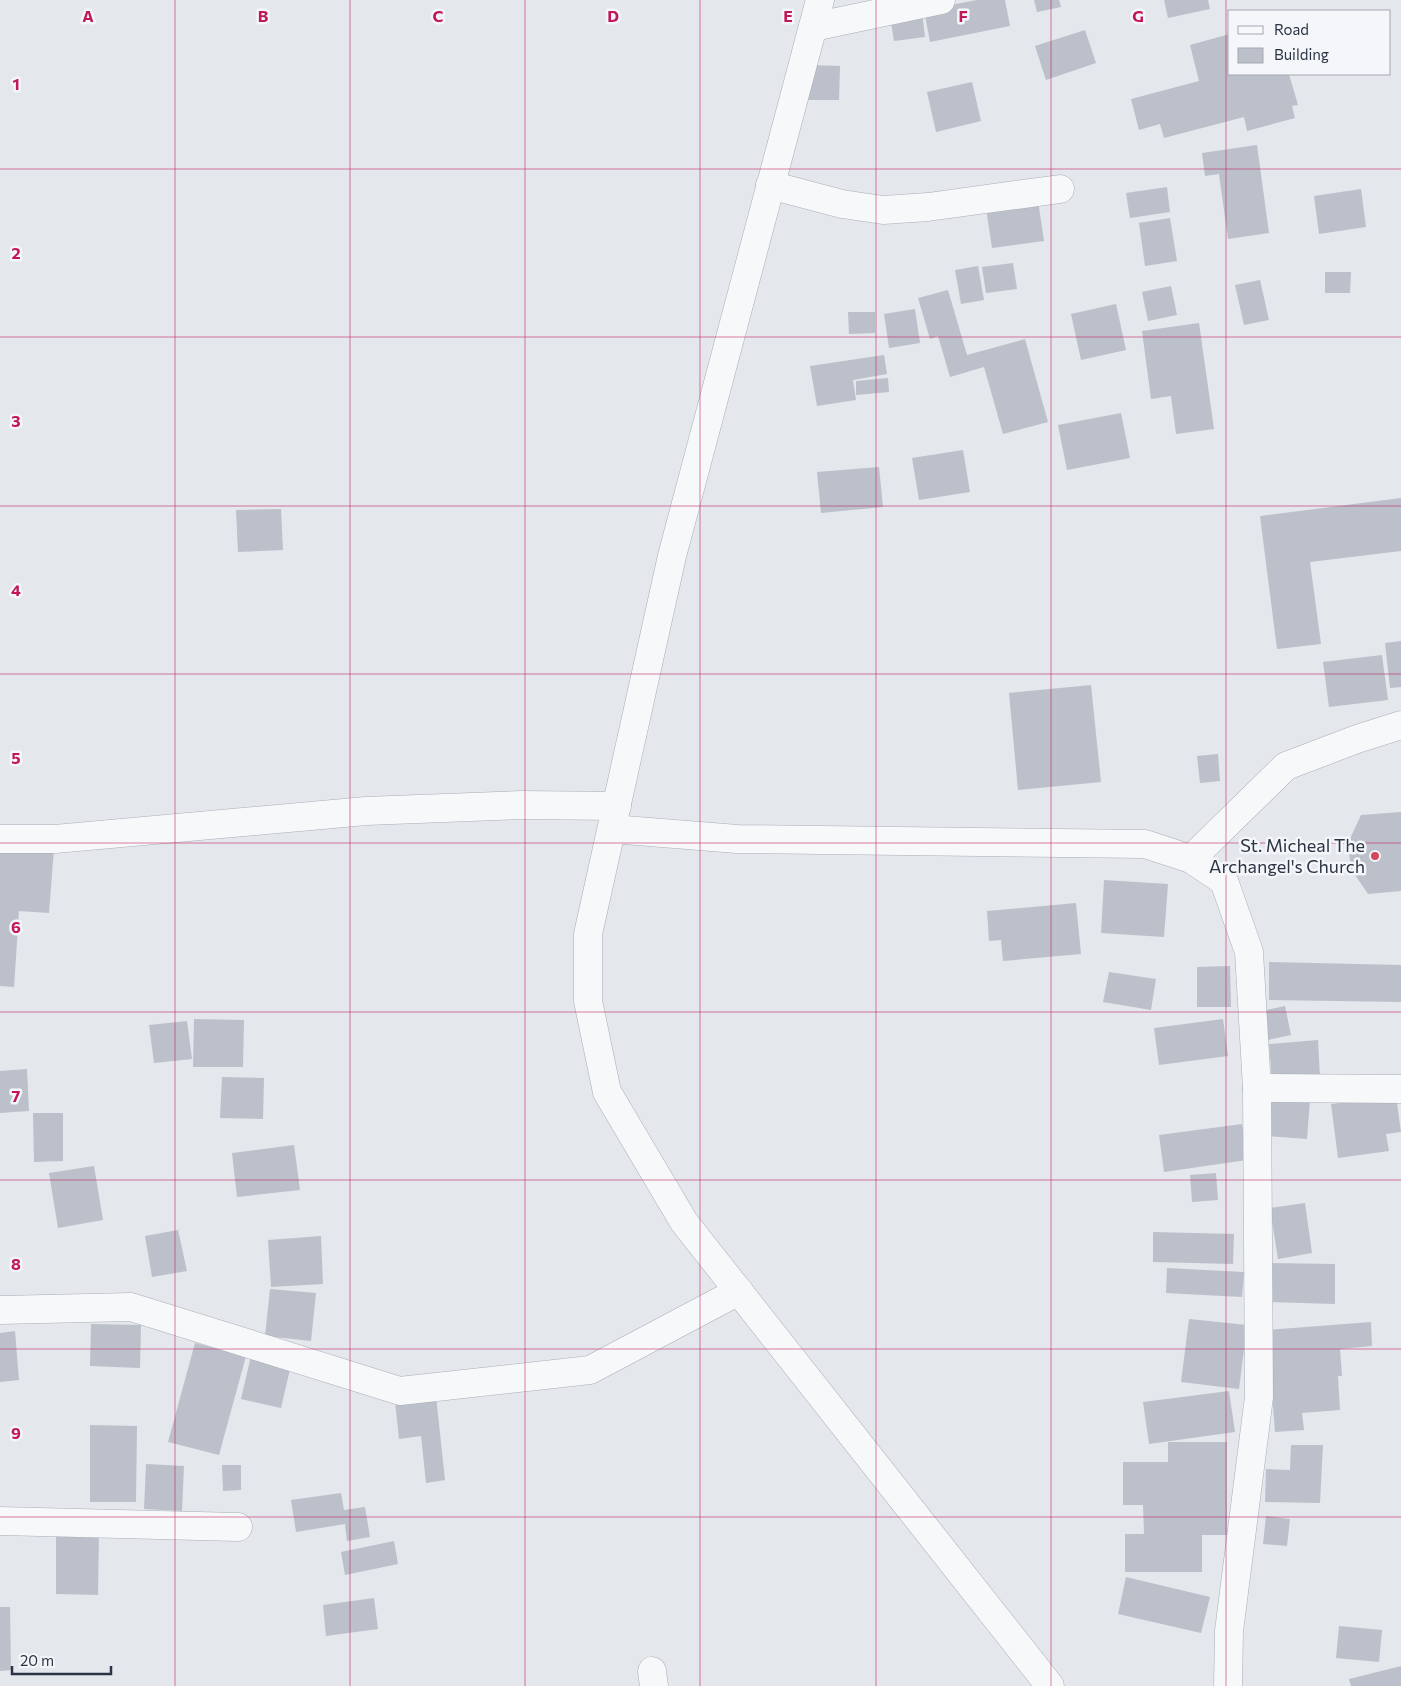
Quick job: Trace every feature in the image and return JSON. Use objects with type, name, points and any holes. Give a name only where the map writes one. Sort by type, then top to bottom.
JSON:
[{"type":"street","points":[[820,0],[672,556],[588,934],[588,1000],[607,1092],[684,1222],[1050,1686]]},
{"type":"street","points":[[813,27],[941,0]]},
{"type":"street","points":[[770,185],[842,204],[883,210],[928,207],[1060,189]]},
{"type":"street","points":[[1190,859],[1286,766],[1357,739],[1401,725]]},
{"type":"street","points":[[0,839],[55,839],[366,811],[522,805],[614,818],[737,839],[1145,844],[1190,859],[1224,881],[1250,952],[1258,1088],[1259,1397],[1229,1632],[1228,1686]]},
{"type":"street","points":[[1258,1088],[1401,1089]]},
{"type":"street","points":[[0,1310],[131,1307],[400,1391],[590,1370],[739,1292]]},
{"type":"street","points":[[0,1521],[238,1527]]},
{"type":"building","points":[[977,0],[1005,0],[1010,26],[930,42],[924,10]]},
{"type":"building","points":[[1034,0],[1059,0],[1061,7],[1037,12]]},
{"type":"building","points":[[1164,0],[1208,0],[1210,9],[1168,18]]},
{"type":"building","points":[[922,12],[925,37],[894,41],[890,17]]},
{"type":"building","points":[[1085,30],[1096,63],[1046,80],[1035,46]]},
{"type":"building","points":[[1228,35],[1228,75],[1289,75],[1298,105],[1292,106],[1295,118],[1247,131],[1244,117],[1164,138],[1160,124],[1139,130],[1131,99],[1199,81],[1190,45]]},
{"type":"building","points":[[809,65],[840,66],[839,100],[808,100]]},
{"type":"building","points":[[972,82],[981,121],[936,132],[927,92]]},
{"type":"building","points":[[1257,145],[1269,233],[1228,239],[1219,174],[1205,176],[1202,153]]},
{"type":"building","points":[[1167,187],[1170,212],[1130,218],[1126,193]]},
{"type":"building","points":[[1361,189],[1366,227],[1319,234],[1314,196]]},
{"type":"building","points":[[1038,200],[1044,241],[992,248],[986,208]]},
{"type":"building","points":[[1170,218],[1177,261],[1145,266],[1139,223]]},
{"type":"building","points":[[1013,263],[1017,289],[986,293],[982,267]]},
{"type":"building","points":[[978,266],[984,300],[961,304],[955,270]]},
{"type":"building","points":[[1325,272],[1351,272],[1350,293],[1325,293]]},
{"type":"building","points":[[1260,280],[1269,320],[1244,325],[1235,285]]},
{"type":"building","points":[[1171,286],[1177,315],[1148,321],[1142,292]]},
{"type":"building","points":[[948,290],[967,355],[1025,339],[1048,422],[1003,434],[984,367],[950,377],[938,336],[930,339],[918,298]]},
{"type":"building","points":[[1116,304],[1126,350],[1081,360],[1071,314]]},
{"type":"building","points":[[915,309],[920,343],[889,348],[884,314]]},
{"type":"building","points":[[848,312],[875,312],[875,333],[849,334]]},
{"type":"building","points":[[1199,323],[1214,429],[1176,434],[1171,396],[1151,399],[1142,331]]},
{"type":"building","points":[[884,355],[887,374],[853,380],[856,400],[817,406],[810,366]]},
{"type":"building","points":[[888,378],[889,392],[856,395],[856,381]]},
{"type":"building","points":[[1121,413],[1130,458],[1067,470],[1058,425]]},
{"type":"building","points":[[963,450],[970,492],[919,500],[912,458]]},
{"type":"building","points":[[879,467],[883,507],[821,513],[817,472]]},
{"type":"building","points":[[1401,498],[1401,551],[1310,562],[1321,644],[1277,649],[1260,516]]},
{"type":"building","points":[[281,509],[283,550],[238,552],[236,510]]},
{"type":"building","points":[[1401,641],[1401,687],[1390,688],[1385,643]]},
{"type":"building","points":[[1382,655],[1388,700],[1329,707],[1323,662]]},
{"type":"building","points":[[1091,685],[1101,782],[1018,790],[1009,693]]},
{"type":"building","points":[[1218,754],[1220,781],[1200,783],[1197,756]]},
{"type":"building","name":"St. Micheal The Archangel's Church","points":[[1401,812],[1401,891],[1368,894],[1351,869],[1348,843],[1361,815]]},
{"type":"building","points":[[0,845],[54,848],[49,913],[19,911],[14,987],[0,986]]},
{"type":"building","points":[[1104,880],[1168,884],[1164,937],[1101,933]]},
{"type":"building","points":[[1076,903],[1081,954],[1003,961],[1001,940],[989,941],[987,911]]},
{"type":"building","points":[[1269,962],[1401,965],[1401,1002],[1269,1000]]},
{"type":"building","points":[[1230,966],[1231,1007],[1197,1007],[1197,967]]},
{"type":"building","points":[[1109,972],[1156,979],[1151,1010],[1103,1002]]},
{"type":"building","points":[[1285,1006],[1291,1035],[1268,1040],[1262,1011]]},
{"type":"building","points":[[194,1019],[244,1020],[243,1067],[193,1067]]},
{"type":"building","points":[[1223,1019],[1228,1056],[1159,1065],[1154,1028]]},
{"type":"building","points":[[187,1021],[192,1059],[154,1063],[149,1025]]},
{"type":"building","points":[[1318,1040],[1320,1078],[1272,1080],[1269,1044]]},
{"type":"building","points":[[27,1069],[29,1111],[0,1113],[0,1071]]},
{"type":"building","points":[[222,1077],[264,1078],[263,1119],[220,1118]]},
{"type":"building","points":[[1396,1096],[1401,1132],[1386,1134],[1389,1151],[1338,1158],[1331,1104]]},
{"type":"building","points":[[1270,1097],[1310,1100],[1307,1139],[1267,1136]]},
{"type":"building","points":[[33,1113],[63,1113],[63,1161],[34,1162]]},
{"type":"building","points":[[1242,1124],[1247,1160],[1164,1172],[1159,1135]]},
{"type":"building","points":[[294,1145],[300,1190],[237,1197],[232,1153]]},
{"type":"building","points":[[94,1166],[103,1220],[58,1228],[49,1173]]},
{"type":"building","points":[[1216,1173],[1218,1200],[1192,1202],[1190,1175]]},
{"type":"building","points":[[1305,1203],[1312,1253],[1278,1259],[1270,1208]]},
{"type":"building","points":[[178,1230],[187,1271],[152,1277],[145,1236]]},
{"type":"building","points":[[1153,1232],[1234,1234],[1233,1264],[1153,1262]]},
{"type":"building","points":[[321,1236],[323,1284],[271,1287],[268,1240]]},
{"type":"building","points":[[1267,1263],[1335,1264],[1335,1304],[1266,1302]]},
{"type":"building","points":[[1167,1268],[1244,1272],[1242,1297],[1166,1293]]},
{"type":"building","points":[[270,1289],[316,1293],[311,1341],[265,1336]]},
{"type":"building","points":[[1189,1319],[1247,1325],[1239,1389],[1181,1382]]},
{"type":"building","points":[[1371,1322],[1372,1346],[1340,1349],[1342,1376],[1338,1376],[1340,1410],[1302,1413],[1304,1430],[1275,1432],[1267,1330]]},
{"type":"building","points":[[91,1324],[141,1325],[140,1368],[90,1366]]},
{"type":"building","points":[[15,1331],[19,1380],[0,1382],[0,1333]]},
{"type":"building","points":[[195,1343],[246,1356],[219,1455],[168,1442]]},
{"type":"building","points":[[251,1356],[291,1365],[281,1408],[241,1399]]},
{"type":"building","points":[[1229,1391],[1235,1432],[1149,1444],[1143,1402]]},
{"type":"building","points":[[436,1396],[445,1480],[426,1483],[421,1436],[399,1439],[395,1401]]},
{"type":"building","points":[[90,1425],[137,1426],[136,1502],[90,1502]]},
{"type":"building","points":[[1168,1442],[1227,1442],[1227,1535],[1202,1535],[1202,1572],[1125,1572],[1125,1534],[1144,1534],[1143,1505],[1123,1505],[1123,1462],[1168,1462]]},
{"type":"building","points":[[1291,1445],[1323,1445],[1320,1503],[1265,1502],[1266,1469],[1290,1470]]},
{"type":"building","points":[[146,1464],[184,1466],[182,1511],[144,1509]]},
{"type":"building","points":[[222,1465],[241,1465],[241,1490],[223,1491]]},
{"type":"building","points":[[341,1493],[344,1510],[365,1507],[370,1537],[347,1541],[345,1524],[296,1532],[291,1500]]},
{"type":"building","points":[[1266,1516],[1290,1519],[1287,1546],[1263,1544]]},
{"type":"building","points":[[56,1533],[99,1534],[98,1595],[56,1594]]},
{"type":"building","points":[[394,1541],[398,1564],[345,1575],[341,1552]]},
{"type":"building","points":[[1126,1577],[1210,1597],[1201,1633],[1118,1614]]},
{"type":"building","points":[[374,1598],[378,1629],[326,1636],[323,1605]]},
{"type":"building","points":[[0,1607],[10,1607],[11,1670],[0,1671]]},
{"type":"building","points":[[1339,1626],[1382,1630],[1379,1662],[1336,1658]]},
{"type":"building","points":[[1401,1666],[1401,1686],[1351,1686],[1349,1679]]},
{"type":"place","name":"St. Micheal The Archangel's Church","points":[[1375,856]]}]
